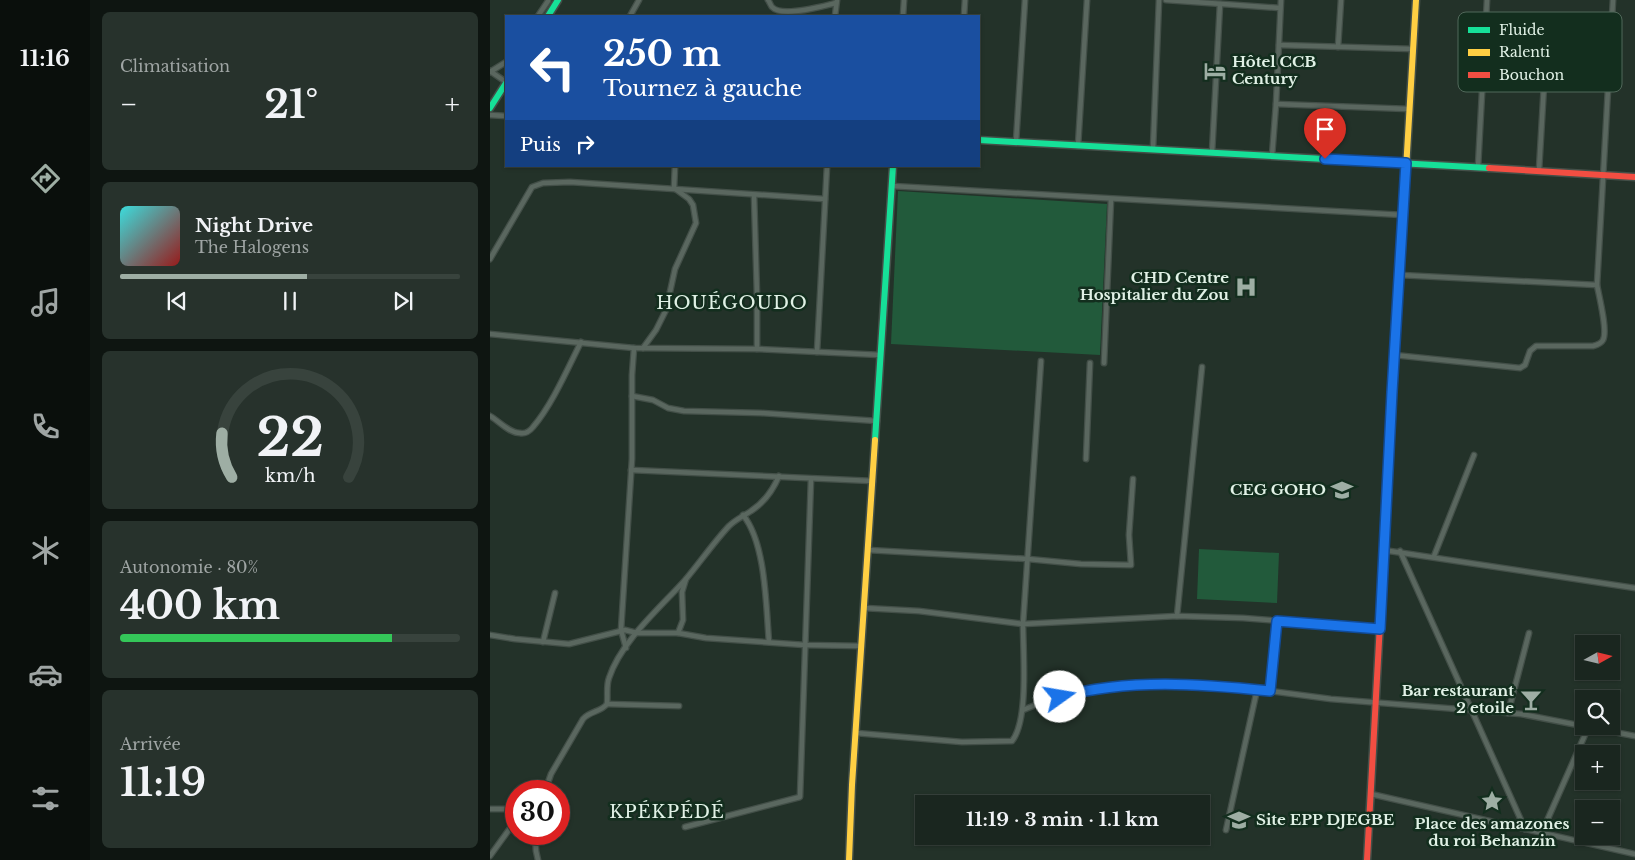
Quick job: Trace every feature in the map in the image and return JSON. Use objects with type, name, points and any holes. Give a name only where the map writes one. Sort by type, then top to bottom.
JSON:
[{"type":"street","points":[[539,15],[547,0],[557,3],[549,15]]},
{"type":"street","points":[[631,15],[639,0]]},
{"type":"street","points":[[768,0],[771,7],[777,11],[788,12],[837,2],[835,15]]},
{"type":"street","points":[[903,15],[904,0]]},
{"type":"street","points":[[964,15],[965,0]]},
{"type":"street","points":[[1016,142],[1025,0]]},
{"type":"street","points":[[1078,146],[1087,0]]},
{"type":"street","points":[[1153,150],[1158,0]]},
{"type":"street","points":[[1166,0],[1280,8]]},
{"type":"street","points":[[1272,156],[1281,0]]},
{"type":"street","points":[[1338,47],[1341,0]]},
{"type":"street","points":[[1367,860],[1394,354],[1416,0]]},
{"type":"street","points":[[1212,153],[1220,4]]},
{"type":"street","points":[[1279,45],[1413,49]]},
{"type":"street","points":[[505,63],[490,72],[505,82]]},
{"type":"street","points":[[490,108],[505,85]]},
{"type":"street","points":[[1478,167],[1482,92]]},
{"type":"street","points":[[1539,170],[1544,92]]},
{"type":"street","points":[[1394,354],[1520,368],[1525,366],[1530,351],[1536,346],[1593,346],[1600,344],[1604,338],[1605,331],[1597,284],[1608,92]]},
{"type":"street","points":[[1276,104],[1410,109]]},
{"type":"street","points":[[490,115],[505,116]]},
{"type":"street","points":[[980,140],[1539,170],[1635,177]]},
{"type":"street","points":[[674,167],[674,188]]},
{"type":"street","points":[[817,352],[827,167]]},
{"type":"street","points":[[849,860],[893,167]]},
{"type":"street","points":[[490,259],[532,187],[537,184],[562,182],[825,199]]},
{"type":"street","points":[[892,186],[1404,216]]},
{"type":"street","points":[[643,348],[656,330],[666,310],[675,269],[696,223],[693,205],[674,188]]},
{"type":"street","points":[[754,195],[757,349]]},
{"type":"street","points":[[1104,364],[1110,199]]},
{"type":"street","points":[[1400,275],[1597,284]]},
{"type":"street","points":[[490,334],[634,348],[757,349],[881,355]]},
{"type":"street","points":[[490,416],[513,432],[527,432],[533,428],[552,398],[581,342]]},
{"type":"street","points":[[626,648],[621,630],[631,470],[634,348]]},
{"type":"street","points":[[856,733],[962,742],[1010,741],[1016,735],[1023,710],[1023,624],[1040,361]]},
{"type":"street","points":[[1086,459],[1090,363]]},
{"type":"street","points":[[1177,616],[1202,367]]},
{"type":"street","points":[[632,396],[653,400],[668,408],[684,411],[761,413],[877,421]]},
{"type":"street","points":[[1434,556],[1474,455]]},
{"type":"street","points":[[631,470],[873,481]]},
{"type":"street","points":[[548,780],[582,719],[591,712],[603,709],[607,704],[609,677],[637,633],[729,526],[764,500],[775,487],[779,476]]},
{"type":"street","points":[[685,828],[800,797],[811,479]]},
{"type":"street","points":[[868,550],[1028,559],[1081,564],[1131,565],[1130,535],[1133,479]]},
{"type":"street","points":[[743,515],[750,524],[758,548],[769,642]]},
{"type":"street","points":[[1383,550],[1434,556],[1635,588]]},
{"type":"street","points":[[1400,551],[1526,829]]},
{"type":"street","points":[[678,633],[683,620],[682,592],[686,578]]},
{"type":"street","points":[[543,642],[555,593]]},
{"type":"street","points":[[864,608],[919,611],[1023,624],[1177,616],[1380,629]]},
{"type":"street","points":[[1270,691],[1277,621]]},
{"type":"street","points":[[490,635],[515,640],[569,644],[621,630],[630,630],[637,633],[678,633],[706,638],[805,645],[862,646]]},
{"type":"street","points":[[1508,714],[1529,633]]},
{"type":"street","points":[[1023,710],[1076,692],[1154,685],[1270,691],[1331,699],[1472,710],[1546,718],[1575,725]]},
{"type":"street","points":[[1226,830],[1257,690]]},
{"type":"street","points":[[607,704],[679,706]]},
{"type":"street","points":[[1620,733],[1635,736]]},
{"type":"street","points":[[1542,832],[1585,735]]},
{"type":"street","points":[[1371,794],[1635,854]]},
{"type":"street","points":[[490,809],[505,809]]},
{"type":"street","points":[[490,856],[505,835]]},
{"type":"street","points":[[536,845],[538,860]]},
{"type":"green space","points":[[898,191],[1107,204],[1100,355],[891,344]]},
{"type":"green space","points":[[1199,549],[1279,553],[1277,603],[1197,599]]},
{"type":"traffic: fast","points":[[549,15],[558,0]]},
{"type":"traffic: fast","points":[[490,108],[505,85]]},
{"type":"traffic: fast","points":[[980,140],[1489,168]]},
{"type":"traffic: fast","points":[[875,440],[893,167]]},
{"type":"traffic: fast","points":[[1383,569],[1401,254]]},
{"type":"traffic: slow","points":[[1401,254],[1416,0]]},
{"type":"traffic: slow","points":[[849,860],[852,785],[875,440]]},
{"type":"traffic: jam","points":[[1489,168],[1635,177]]},
{"type":"traffic: jam","points":[[1367,860],[1383,569]]},
{"type":"place","name":"Hôtel CCB Century","points":[[1215,71]]},
{"type":"place","name":"CHD Centre Hospitalier du Zou","points":[[1246,287]]},
{"type":"place","name":"CEG GOHO","points":[[1342,490]]},
{"type":"place","name":"Bar restaurant 2 etoile","points":[[1531,700]]},
{"type":"place","name":"Place des amazones du roi Behanzin","points":[[1492,801]]},
{"type":"place","name":"Site EPP DJEGBE","points":[[1239,820]]},
{"type":"district","name":"HOUÉGOUDO","points":[[732,303]]},
{"type":"district","name":"KPÉKPÉDÉ","points":[[667,812]]},
{"type":"route","points":[[1060,697],[1076,692],[1154,685],[1205,686],[1270,691],[1277,621],[1380,629],[1406,163],[1325,159]]}]
